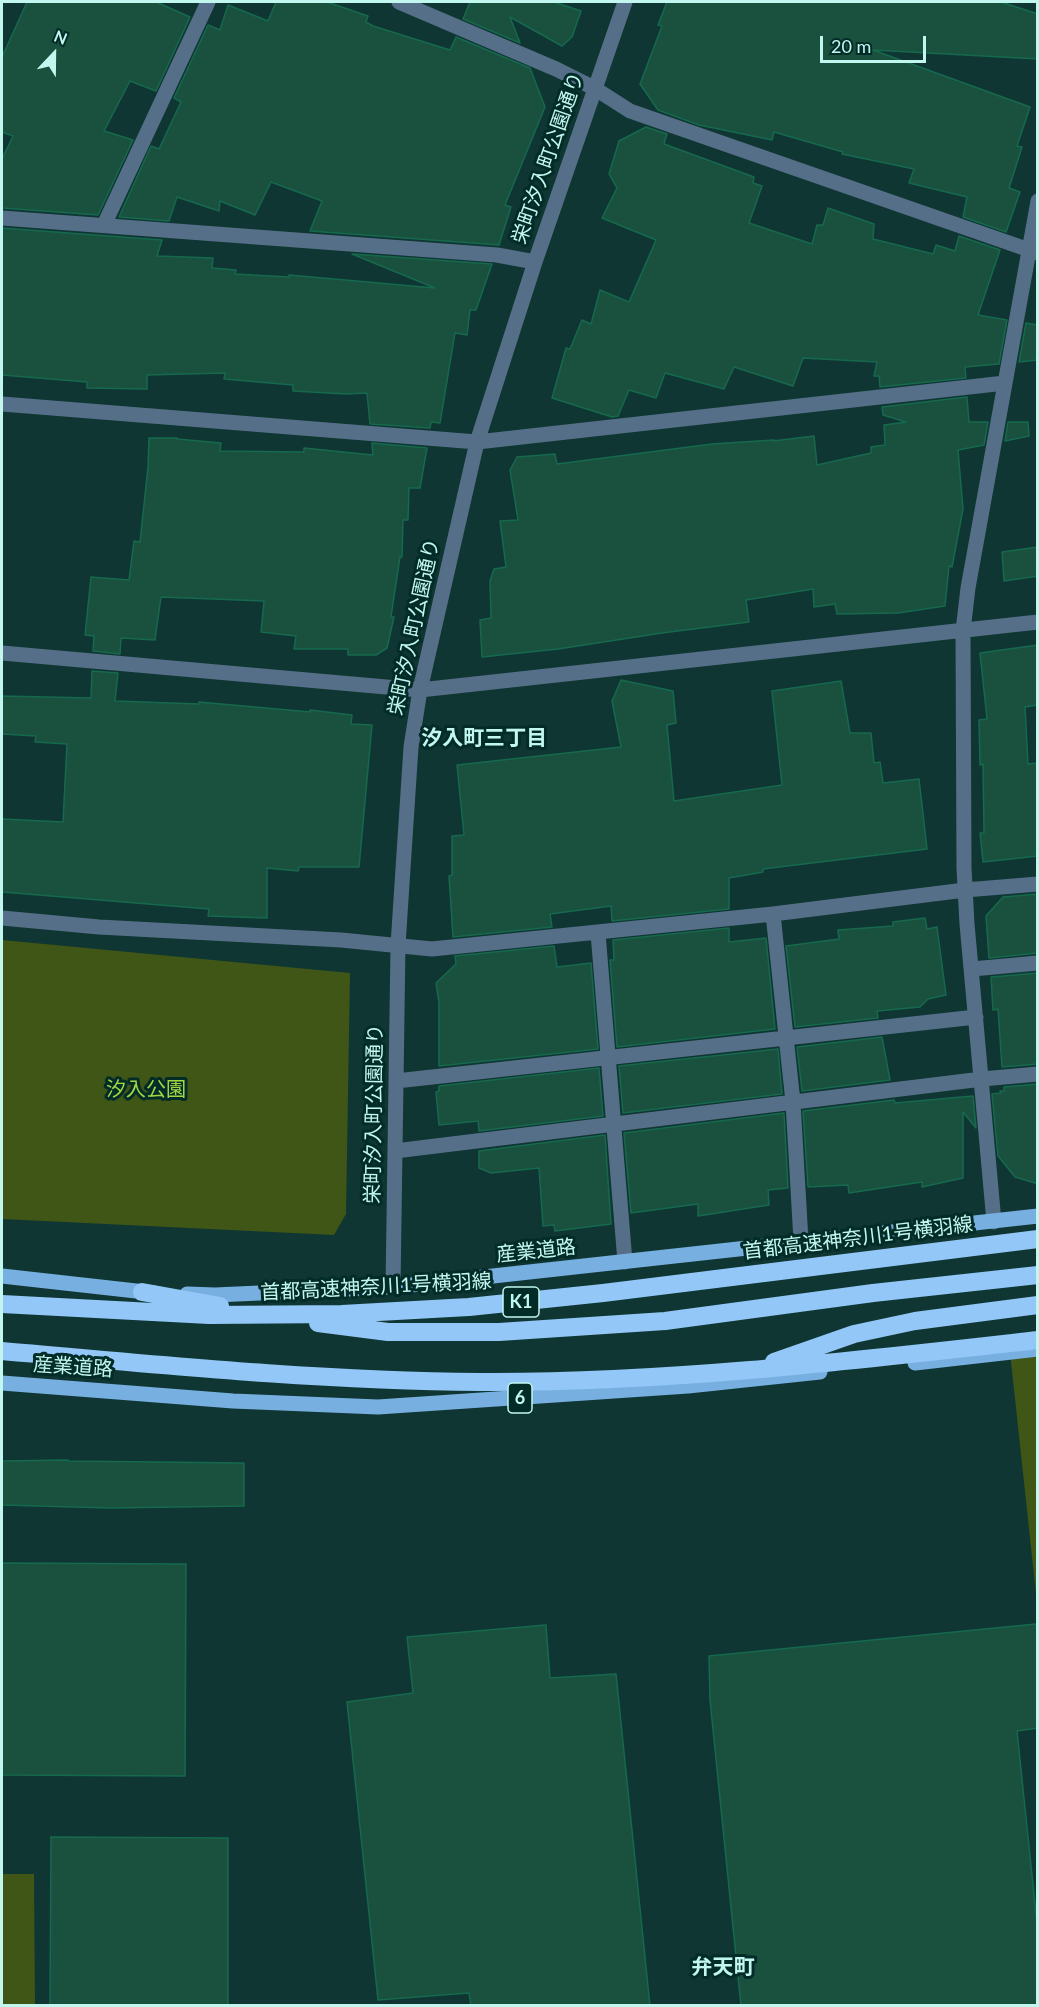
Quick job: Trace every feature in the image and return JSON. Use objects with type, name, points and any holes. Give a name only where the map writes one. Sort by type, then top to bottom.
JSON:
[{"type":"highway","name":"首都高速神奈川1号横羽線","points":[[2,1304],[209,1315],[342,1314],[458,1308],[603,1293],[1038,1239]]},
{"type":"highway","points":[[142,1292],[342,1327],[419,1333],[499,1332],[664,1321],[873,1293],[1038,1275]]},
{"type":"highway","points":[[722,1383],[806,1350],[854,1335],[915,1320],[1038,1305]]},
{"type":"highway","points":[[2,1351],[204,1369],[481,1382],[616,1379],[750,1371],[879,1359],[1038,1340]]},
{"type":"main road","name":"産業道路","points":[[2,1276],[142,1292],[215,1295],[393,1287],[1038,1216]]},
{"type":"main road","name":"産業道路","points":[[2,1383],[233,1401],[378,1407],[722,1383],[1038,1349]]},
{"type":"street","points":[[104,225],[208,2]]},
{"type":"street","points":[[399,2],[538,61],[594,88],[630,111],[1033,252]]},
{"type":"street","name":"栄町汐入町公園通り","points":[[393,1287],[398,945],[411,747],[420,690],[477,442],[535,262],[626,2]]},
{"type":"street","points":[[994,1222],[965,890],[963,631],[968,588],[1005,383],[1033,252],[1038,201]]},
{"type":"street","points":[[2,218],[497,255],[535,262]]},
{"type":"street","points":[[2,404],[477,442],[1005,383]]},
{"type":"street","points":[[2,653],[420,690],[1038,622]]},
{"type":"street","points":[[2,918],[99,927],[341,940],[432,950],[773,914],[965,890],[1038,884]]},
{"type":"street","points":[[773,914],[793,1102],[801,1241]]},
{"type":"street","points":[[598,933],[626,1262]]},
{"type":"street","points":[[972,969],[1038,963]]},
{"type":"street","points":[[396,1081],[976,1017]]},
{"type":"street","points":[[395,1151],[981,1079],[1038,1074]]},
{"type":"green space","name":"汐入公園","points":[[2,940],[350,973],[346,1214],[334,1235],[2,1219]]},
{"type":"green space","points":[[1037,1339],[1037,1603],[1009,1343]]},
{"type":"green space","points":[[2,1874],[34,1874],[35,2005],[2,2005]]},
{"type":"building","points":[[27,2],[156,2],[190,17],[156,91],[130,81],[104,131],[133,140],[98,215],[2,208],[2,159],[13,136],[2,132],[2,57]]},
{"type":"building","points":[[276,2],[327,2],[368,16],[366,22],[373,26],[450,50],[456,37],[530,68],[545,107],[505,205],[511,207],[499,245],[310,231],[322,201],[271,182],[255,215],[220,201],[219,211],[177,197],[169,221],[119,217],[151,146],[159,149],[181,102],[174,98],[208,25],[220,30],[228,5],[268,21]]},
{"type":"building","points":[[470,2],[554,2],[581,11],[572,37],[562,46],[510,17],[520,43],[463,19]]},
{"type":"building","points":[[667,2],[1001,2],[1038,14],[1038,59],[873,50],[1030,107],[1017,146],[1022,147],[1009,188],[1020,192],[1006,232],[963,217],[967,197],[909,183],[914,169],[842,154],[843,152],[774,132],[772,140],[699,125],[658,110],[640,84],[662,26],[658,25]]},
{"type":"building","points":[[646,127],[667,134],[664,144],[754,177],[753,183],[762,186],[749,223],[812,244],[817,225],[823,225],[828,208],[874,224],[873,239],[933,254],[936,245],[955,251],[959,236],[1000,250],[978,315],[1007,320],[999,364],[965,367],[966,378],[880,387],[879,376],[874,376],[877,362],[803,358],[793,386],[734,367],[724,389],[665,373],[656,398],[629,390],[618,416],[612,417],[552,398],[566,348],[570,349],[582,320],[591,324],[600,290],[629,302],[656,240],[602,218],[617,188],[609,174],[619,141]]},
{"type":"building","points":[[2,228],[162,240],[157,256],[213,258],[212,268],[236,270],[235,274],[289,277],[289,275],[435,288],[352,254],[492,264],[476,310],[470,310],[467,335],[455,333],[440,423],[431,422],[430,428],[370,424],[367,393],[293,391],[293,385],[224,379],[225,373],[147,375],[147,389],[87,388],[87,382],[2,375]]},
{"type":"building","points":[[1026,323],[1038,325],[1038,360],[1019,362]]},
{"type":"building","points":[[967,397],[969,422],[988,422],[984,445],[958,450],[963,509],[952,567],[949,566],[945,606],[898,613],[837,614],[835,604],[814,607],[813,589],[746,600],[749,622],[558,649],[482,657],[480,620],[491,618],[490,581],[494,569],[506,567],[500,521],[518,520],[510,470],[517,457],[555,454],[557,464],[712,444],[814,436],[817,465],[871,453],[871,447],[885,445],[884,425],[906,422],[883,415],[882,407]]},
{"type":"building","points":[[1008,422],[1028,422],[1029,436],[1005,441]]},
{"type":"building","points":[[149,438],[177,438],[221,443],[220,451],[304,452],[304,448],[373,455],[372,443],[427,448],[420,488],[409,488],[408,520],[403,520],[402,557],[400,557],[391,617],[394,617],[387,648],[376,655],[348,655],[348,649],[294,649],[296,636],[261,632],[264,601],[161,597],[155,640],[121,638],[120,654],[93,651],[94,636],[85,635],[91,577],[129,580],[134,541],[140,542]]},
{"type":"building","points":[[1038,547],[1038,576],[1004,581],[1002,552]]},
{"type":"building","points":[[1038,645],[1038,705],[1025,707],[1028,764],[1038,763],[1038,856],[983,862],[980,833],[984,833],[983,764],[980,765],[979,720],[987,719],[980,653]]},
{"type":"building","points":[[92,671],[118,673],[115,701],[199,704],[199,702],[310,712],[310,710],[352,715],[351,724],[372,725],[359,867],[299,867],[298,871],[267,868],[267,918],[208,916],[209,909],[2,892],[2,819],[63,822],[67,744],[35,742],[36,736],[2,734],[2,696],[91,698]]},
{"type":"building","points":[[621,680],[673,691],[676,723],[667,725],[674,801],[782,785],[772,691],[841,681],[850,733],[871,733],[874,763],[880,762],[883,783],[919,779],[927,849],[763,869],[763,872],[729,878],[729,909],[612,921],[611,906],[550,914],[552,927],[453,937],[449,876],[452,875],[452,836],[464,835],[457,765],[621,747],[612,701]]},
{"type":"building","points":[[1038,894],[1038,953],[989,958],[986,916],[1003,897]]},
{"type":"building","points":[[925,918],[927,929],[937,927],[946,995],[928,999],[920,1007],[877,1011],[878,1018],[795,1027],[786,946],[839,939],[838,930],[893,926],[893,922]]},
{"type":"building","points":[[729,928],[729,942],[766,938],[775,1029],[617,1047],[610,960],[614,960],[613,940]]},
{"type":"building","points":[[554,946],[557,967],[591,963],[598,1049],[439,1066],[439,1003],[436,983],[456,964],[455,956]]},
{"type":"building","points":[[1038,973],[1038,1064],[1002,1067],[998,1009],[993,1010],[991,977]]},
{"type":"building","points":[[882,1037],[890,1080],[802,1091],[797,1047]]},
{"type":"building","points":[[778,1049],[782,1094],[623,1113],[619,1066]]},
{"type":"building","points":[[599,1068],[603,1116],[479,1131],[478,1121],[439,1125],[436,1092],[439,1091],[439,1086]]},
{"type":"building","points":[[1038,1084],[1038,1184],[1015,1177],[998,1156],[992,1094],[1001,1093],[1004,1087]]},
{"type":"building","points":[[973,1096],[976,1128],[963,1112],[963,1178],[922,1187],[922,1182],[849,1193],[848,1185],[808,1187],[803,1111],[894,1100],[895,1103]]},
{"type":"building","points":[[784,1113],[788,1188],[768,1190],[769,1205],[698,1216],[698,1204],[631,1213],[624,1133]]},
{"type":"building","points":[[605,1135],[611,1224],[555,1231],[554,1225],[543,1226],[539,1168],[491,1173],[479,1168],[479,1151]]},
{"type":"building","points":[[2,1461],[244,1463],[244,1506],[110,1508],[2,1505]]},
{"type":"building","points":[[2,1563],[186,1564],[185,1776],[2,1775]]},
{"type":"building","points":[[1036,1624],[1038,1728],[1017,1731],[1038,1933],[1038,2006],[741,2006],[710,1700],[709,1656]]},
{"type":"building","points":[[546,1625],[550,1678],[616,1674],[650,2006],[471,2006],[469,1993],[378,2000],[347,1702],[413,1693],[407,1637]]},
{"type":"building","points":[[51,1837],[228,1838],[228,2006],[50,2006]]},
{"type":"district","name":"汐入町三丁目","points":[[484,738]]},
{"type":"district","name":"弁天町","points":[[723,1967]]}]
